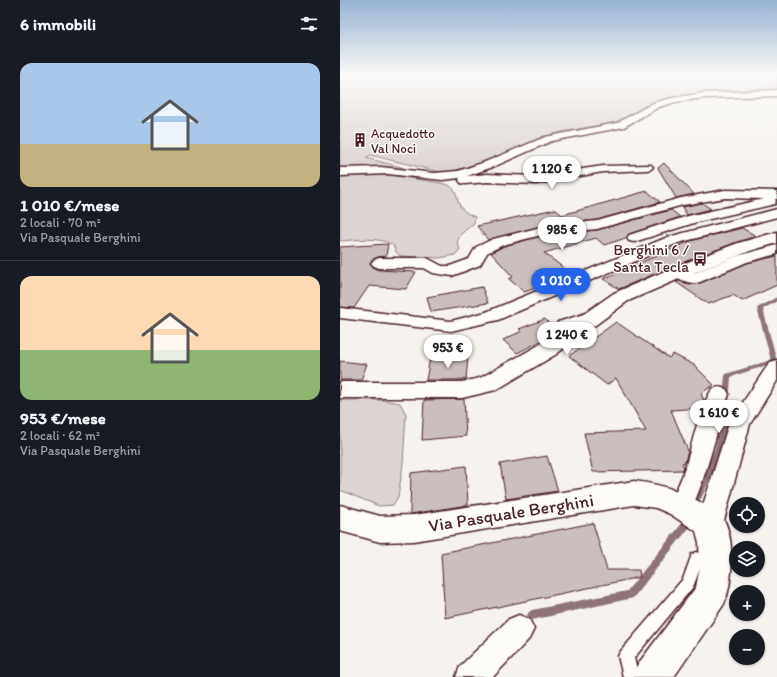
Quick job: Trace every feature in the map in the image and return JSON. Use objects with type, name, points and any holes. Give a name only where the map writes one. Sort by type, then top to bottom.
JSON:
[{"type":"street","points":[[340,172],[383,170],[447,177],[476,170],[540,142],[566,134],[614,127],[629,121],[656,106]]},
{"type":"street","points":[[447,177],[448,181],[488,178],[536,180],[603,169],[647,166]]},
{"type":"street","points":[[753,199],[755,190],[777,186]]},
{"type":"street","points":[[379,263],[427,263],[438,270],[452,271],[475,262],[481,250],[504,240],[545,230],[596,225],[681,202],[725,194],[753,199],[777,200]]},
{"type":"street","points":[[634,238],[753,199],[777,195]]},
{"type":"street","points":[[340,313],[451,326],[485,318],[673,240],[777,213]]},
{"type":"street","points":[[340,390],[462,390],[487,384],[547,350],[621,297],[679,272],[744,247],[777,237]]},
{"type":"street","points":[[679,272],[694,279],[742,260],[777,249]]},
{"type":"street","points":[[651,677],[712,593],[716,566],[715,543],[710,524],[740,423],[777,366]]},
{"type":"street","points":[[681,505],[695,473],[710,416],[719,394]]},
{"type":"street","name":"Via Pasquale Berghini","points":[[340,518],[380,529],[414,528],[634,492],[659,496],[681,505],[710,524]]},
{"type":"street","points":[[471,677],[519,629]]},
{"type":"lane","points":[[561,324],[597,314]]},
{"type":"lane","points":[[631,677],[626,656],[688,583],[698,558]]},
{"type":"shaded area","points":[[340,106],[646,106],[643,107],[639,113],[617,122],[560,132],[476,165],[444,173],[370,155],[366,158],[407,170],[365,167],[340,169]]},
{"type":"shaded area","points":[[377,173],[441,183],[449,185],[454,189],[463,209],[475,217],[474,223],[461,234],[457,242],[460,249],[455,255],[439,258],[400,256],[396,252],[393,245],[380,240],[367,239],[340,241],[340,176]]},
{"type":"shaded area","points":[[340,400],[382,400],[400,403],[406,414],[403,464],[398,497],[393,505],[379,506],[340,490]]},
{"type":"building","points":[[664,163],[694,194],[676,198],[658,168]]},
{"type":"building","points":[[647,191],[660,202],[597,220],[545,225],[488,240],[477,226],[555,209],[562,215]]},
{"type":"building","points":[[702,203],[711,209],[687,215],[682,207]]},
{"type":"building","points":[[671,210],[680,217],[629,234],[626,238],[604,245],[596,238],[544,253],[573,275],[524,292],[509,279],[513,277],[491,253],[504,246],[545,235],[597,230]]},
{"type":"building","points":[[742,228],[756,236],[671,267],[619,289],[603,279],[690,241]]},
{"type":"building","points":[[388,244],[386,256],[373,259],[370,263],[373,267],[379,270],[416,272],[406,289],[369,286],[354,308],[340,307],[340,247]]},
{"type":"building","points":[[777,256],[777,285],[742,301],[733,295],[708,304],[676,282],[679,281],[688,284],[700,283],[747,263]]},
{"type":"building","points":[[482,287],[488,303],[431,312],[427,297]]},
{"type":"building","points":[[545,319],[557,331],[547,338],[517,353],[503,340],[522,331],[519,329]]},
{"type":"building","points":[[616,322],[669,358],[673,354],[694,365],[714,385],[701,393],[704,401],[701,408],[671,410],[688,451],[685,462],[682,463],[684,467],[683,470],[593,472],[584,433],[646,431],[616,378],[607,385],[569,356]]},
{"type":"building","points":[[468,357],[466,379],[426,380],[430,358]]},
{"type":"building","points":[[340,361],[367,364],[361,380],[340,380]]},
{"type":"building","points":[[464,399],[466,436],[422,440],[424,400]]},
{"type":"building","points":[[547,456],[558,491],[506,499],[500,464]]},
{"type":"building","points":[[466,466],[468,505],[410,514],[411,473]]},
{"type":"building","points":[[593,523],[607,570],[639,570],[640,577],[445,618],[441,553]]},
{"type":"waterway","points":[[698,497],[719,448],[723,429],[728,376],[774,361],[760,308],[777,299]]},
{"type":"waterway","points":[[532,615],[630,595],[686,525]]},
{"type":"place","name":"Acquedotto Val Noci","points":[[360,140]]},
{"type":"place","name":"Berghini 6 / Santa Tecla","points":[[700,259]]}]
